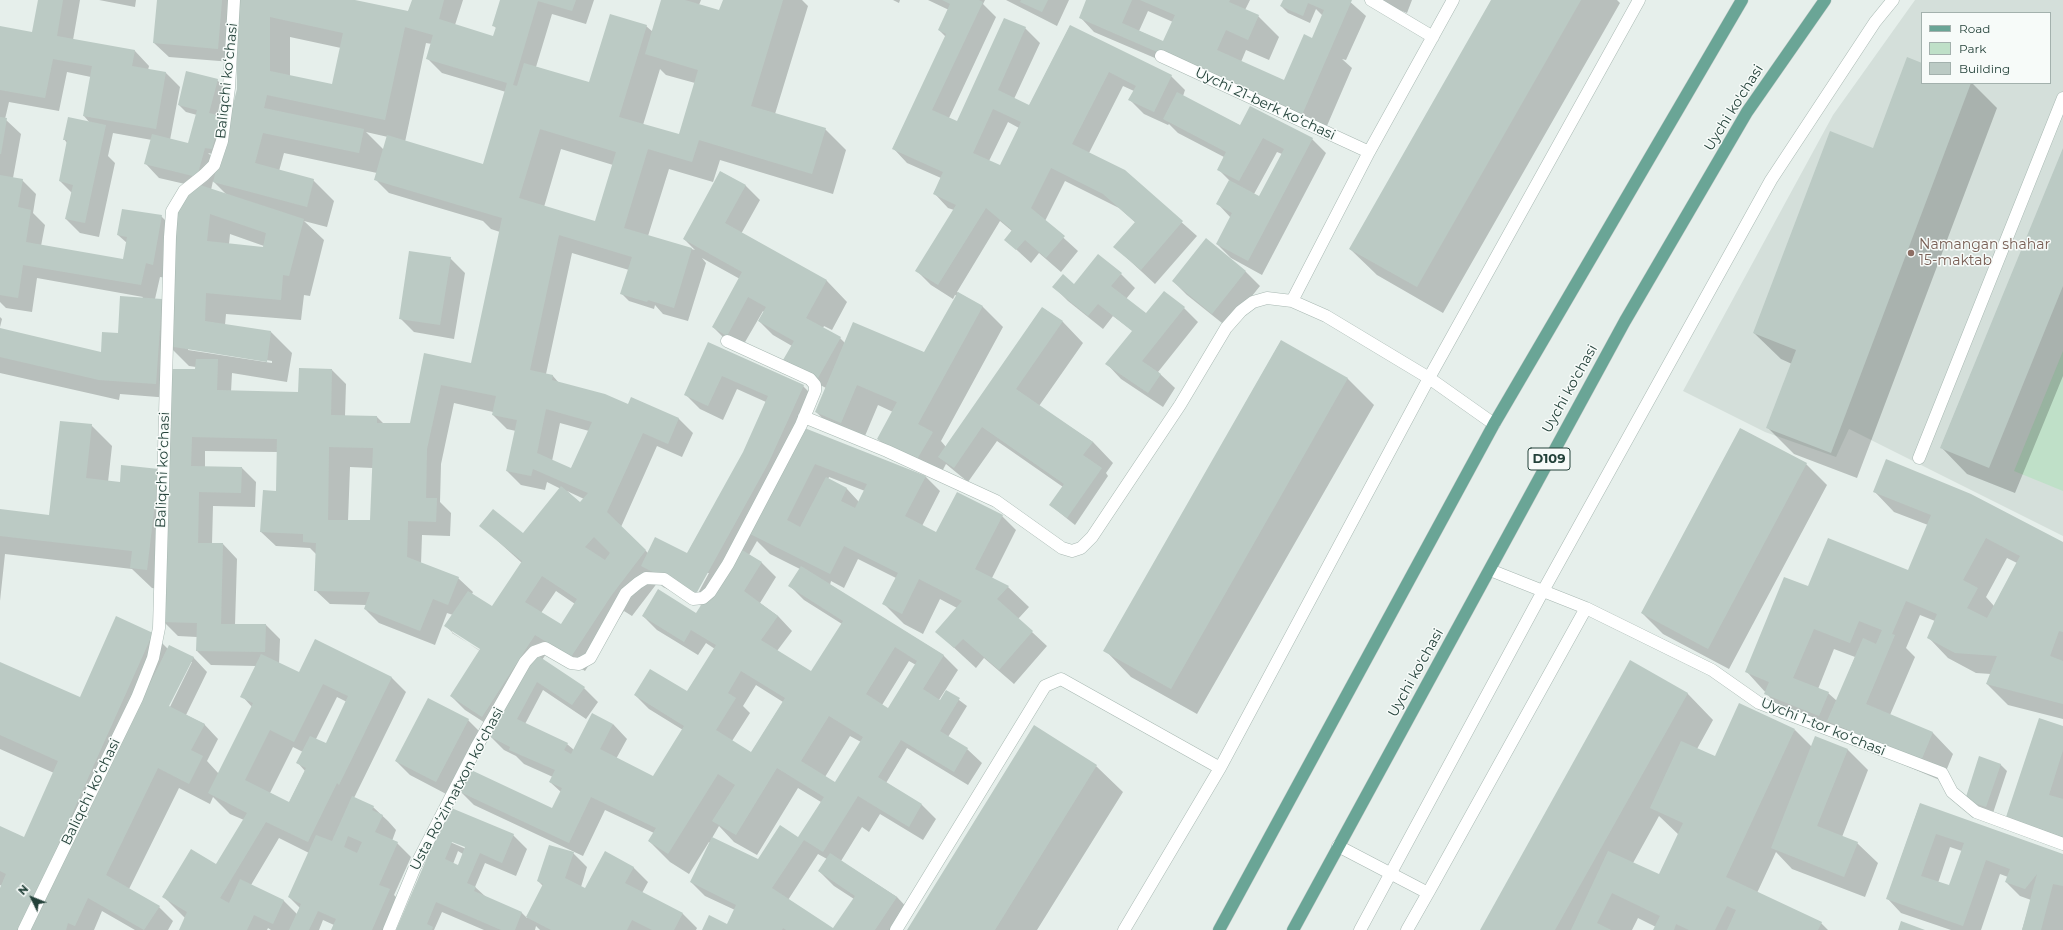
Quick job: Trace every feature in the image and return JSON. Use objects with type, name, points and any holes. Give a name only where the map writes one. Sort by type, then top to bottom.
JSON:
[{"type":"main road","points":[[1219,930],[1494,424],[1742,0]]},
{"type":"main road","name":"Uychi ko'chasi","points":[[1293,930],[1625,321],[1743,118],[1825,0]]},
{"type":"street","name":"Baliqchi koʻchasi","points":[[24,930],[137,698],[152,658],[159,628],[172,211],[184,191],[214,165],[222,141],[229,88],[234,0]]},
{"type":"street","points":[[1371,0],[1433,37]]},
{"type":"street","points":[[1292,301],[1369,152],[1453,0]]},
{"type":"street","points":[[1124,930],[1220,768],[1429,378],[1639,0]]},
{"type":"street","points":[[1360,930],[1543,591],[1771,180],[1875,22],[1893,0]]},
{"type":"street","name":"Uychi 21-berk koʻchasi","points":[[1161,56],[1369,152]]},
{"type":"street","points":[[1919,458],[2063,98]]},
{"type":"street","points":[[727,341],[810,379],[815,384],[815,391],[804,417],[887,451],[996,501],[1062,548],[1072,551],[1081,548],[1092,537],[1180,405],[1226,328],[1240,311],[1253,302],[1266,298],[1292,301],[1326,316],[1429,378],[1494,424]]},
{"type":"street","name":"Usta Roʻzimatxon koʻchasi","points":[[389,930],[415,867],[477,746],[525,662],[534,652],[545,648],[571,663],[580,664],[590,658],[626,593],[646,578],[664,579],[693,599],[702,598],[710,592],[728,564],[804,417]]},
{"type":"street","name":"Uychi 1-tor koʻchasi","points":[[1490,570],[1586,608],[1712,670],[1759,703],[1942,773],[1952,792],[1976,812],[2063,844]]},
{"type":"street","points":[[1407,930],[1586,608]]},
{"type":"street","points":[[896,930],[1045,686],[1061,679],[1220,768]]},
{"type":"street","points":[[1338,846],[1428,893]]},
{"type":"shaded area","name":"Namangan shahar 15-maktab","points":[[1915,0],[2063,0],[2063,536],[1849,429],[1836,457],[1765,432],[1683,391],[1833,115]]},
{"type":"green space","points":[[2063,351],[2063,491],[2014,471]]},
{"type":"building","points":[[38,0],[63,0],[57,36],[135,50],[132,66],[166,72],[156,129],[83,116],[92,66],[53,59],[45,98],[0,90],[0,26],[32,32]]},
{"type":"building","points":[[157,0],[222,0],[218,49],[153,43]]},
{"type":"building","points":[[237,0],[355,0],[408,11],[412,0],[444,0],[439,19],[493,36],[496,27],[492,26],[500,0],[576,0],[572,11],[538,1],[513,85],[517,86],[524,63],[589,82],[610,14],[647,25],[619,117],[679,134],[698,70],[645,54],[661,0],[685,0],[719,10],[723,0],[783,0],[751,106],[826,128],[812,174],[699,140],[692,162],[648,149],[624,228],[692,248],[674,308],[648,300],[647,302],[620,294],[632,257],[559,235],[530,370],[553,375],[552,380],[605,394],[628,404],[631,397],[679,418],[668,444],[643,433],[607,512],[646,550],[611,596],[571,657],[535,635],[482,717],[450,696],[480,649],[444,626],[468,591],[492,606],[522,561],[479,526],[493,509],[523,533],[561,486],[580,502],[588,493],[533,469],[531,476],[506,471],[517,420],[492,415],[496,396],[441,385],[427,449],[426,498],[437,498],[436,522],[408,521],[407,557],[459,577],[448,605],[433,599],[420,631],[364,609],[370,592],[314,591],[316,543],[303,542],[303,534],[260,532],[263,490],[276,491],[277,439],[192,437],[191,466],[242,467],[241,493],[199,492],[198,543],[223,543],[221,624],[266,624],[265,652],[196,651],[197,623],[163,622],[170,369],[195,369],[196,359],[218,359],[217,390],[298,392],[299,368],[332,369],[331,415],[377,416],[377,423],[410,423],[424,353],[471,363],[502,218],[374,180],[387,135],[483,164],[507,83],[426,59],[433,35],[405,27],[385,120],[267,95],[264,108],[364,129],[359,153],[263,133],[255,163],[314,179],[307,207],[213,182],[237,89]],"holes":[[[270,17],[343,33],[332,84],[270,71]],[[540,129],[616,152],[595,221],[519,198]],[[546,409],[592,422],[571,468],[537,453]],[[329,447],[373,448],[370,520],[328,520]],[[594,537],[610,553],[605,560],[585,547]],[[542,576],[577,599],[561,624],[525,602]]]},
{"type":"building","points":[[942,0],[979,0],[983,2],[932,110],[957,121],[1004,18],[1026,27],[998,90],[1029,105],[1070,25],[1172,75],[1154,112],[1128,100],[1136,86],[1109,72],[1072,144],[1125,170],[1183,221],[1141,270],[1113,247],[1135,222],[1103,194],[1051,168],[1031,208],[1065,236],[1046,258],[1025,240],[1016,250],[1004,240],[1012,230],[986,208],[938,285],[915,271],[956,205],[933,194],[943,172],[892,149],[946,34],[938,30],[950,4]],"holes":[[[993,109],[1021,122],[1000,165],[973,153]]]},
{"type":"building","points":[[1021,0],[1048,0],[1042,12],[1020,2]]},
{"type":"building","points":[[1086,0],[1132,0],[1122,23],[1163,41],[1175,15],[1140,0],[1230,0],[1229,2],[1259,15],[1248,40],[1226,30],[1217,50],[1284,80],[1304,34],[1312,38],[1324,10],[1308,3],[1303,16],[1280,6],[1283,0],[1352,0],[1302,115],[1079,18]]},
{"type":"building","points":[[1491,0],[1581,0],[1417,287],[1349,249]]},
{"type":"building","points":[[1907,57],[1921,63],[1921,84],[1971,84],[1831,453],[1766,428],[1796,350],[1753,333],[1830,131],[1873,148]]},
{"type":"building","points":[[186,71],[218,79],[209,113],[221,116],[212,149],[205,148],[197,177],[144,164],[152,134],[188,143],[197,110],[178,105]]},
{"type":"building","points":[[1177,92],[1240,125],[1250,106],[1313,138],[1248,261],[1216,244],[1232,213],[1216,204],[1229,180],[1259,196],[1284,149],[1263,138],[1239,181],[1217,170],[1226,152],[1163,119]]},
{"type":"building","points":[[0,117],[7,118],[1,154],[0,154]]},
{"type":"building","points":[[68,117],[106,125],[85,223],[65,219],[73,185],[59,181],[67,140],[63,140]]},
{"type":"building","points":[[2063,148],[2063,286],[1989,468],[1940,448]]},
{"type":"building","points":[[720,171],[746,185],[725,223],[827,280],[806,318],[841,337],[818,378],[783,360],[794,341],[758,321],[766,307],[748,297],[727,336],[712,327],[742,272],[683,239]]},
{"type":"building","points":[[0,175],[23,179],[18,207],[31,210],[26,242],[123,259],[127,237],[117,235],[122,209],[162,215],[153,265],[146,263],[141,285],[23,265],[18,298],[0,295]]},
{"type":"building","points":[[200,185],[304,219],[289,276],[283,275],[281,300],[206,293],[205,321],[271,331],[267,362],[168,346],[175,207]],"holes":[[[210,214],[266,233],[263,247],[207,241]]]},
{"type":"building","points":[[1206,238],[1246,271],[1212,314],[1172,281]]},
{"type":"building","points":[[409,251],[451,257],[440,325],[399,319]]},
{"type":"building","points":[[1098,254],[1122,273],[1111,286],[1146,313],[1164,291],[1185,307],[1142,361],[1161,374],[1148,393],[1105,364],[1132,331],[1098,304],[1088,316],[1052,287],[1063,274],[1074,284]]},
{"type":"building","points":[[958,292],[983,306],[918,424],[933,432],[916,461],[877,439],[897,402],[857,385],[841,423],[815,412],[853,322],[924,352]]},
{"type":"building","points":[[120,296],[162,299],[156,384],[99,380],[0,357],[0,328],[101,352],[102,332],[118,333]]},
{"type":"building","points":[[1042,307],[1063,321],[1016,389],[1093,442],[1083,455],[1102,468],[1067,518],[1049,505],[1064,484],[982,427],[954,468],[938,457]]},
{"type":"building","points":[[1281,340],[1348,378],[1171,689],[1103,651]]},
{"type":"building","points":[[708,342],[804,385],[768,464],[696,594],[641,566],[655,537],[687,553],[743,452],[768,396],[722,376],[708,406],[684,395]]},
{"type":"building","points":[[60,421],[92,424],[86,478],[120,482],[121,465],[159,469],[147,570],[130,568],[132,551],[0,536],[0,509],[49,515]]},
{"type":"building","points":[[802,427],[926,476],[905,516],[936,532],[957,492],[1003,515],[975,569],[1009,586],[997,599],[1033,631],[999,670],[963,639],[954,648],[935,632],[962,601],[919,579],[902,614],[882,604],[898,573],[844,546],[830,574],[748,533]],"holes":[[[815,464],[867,484],[855,508],[841,501],[847,488],[826,477],[800,527],[787,520]]]},
{"type":"building","points":[[1740,428],[1807,463],[1708,649],[1641,613]]},
{"type":"building","points":[[1886,459],[1971,494],[2063,542],[2063,632],[2059,631],[2050,656],[2063,661],[2063,704],[1986,684],[1997,656],[1955,653],[1927,638],[1937,614],[1906,601],[1892,634],[1895,635],[1866,704],[1933,732],[1921,761],[1827,721],[1863,638],[1876,644],[1882,630],[1859,621],[1850,643],[1814,629],[1793,678],[1829,692],[1819,716],[1764,694],[1769,682],[1745,672],[1784,577],[1808,586],[1828,538],[1908,570],[1931,515],[1873,492]],"holes":[[[1986,538],[2020,556],[1987,618],[1967,608],[1978,588],[1963,580]]]},
{"type":"building","points":[[742,550],[762,562],[744,591],[778,616],[761,640],[811,671],[843,621],[788,586],[801,566],[944,655],[923,689],[940,700],[946,690],[960,698],[940,731],[968,748],[954,772],[901,740],[878,777],[922,804],[909,827],[858,796],[823,852],[804,840],[772,888],[833,928],[855,896],[818,871],[830,853],[897,897],[875,930],[786,930],[783,928],[782,930],[702,930],[709,915],[727,924],[736,905],[690,882],[712,837],[758,859],[780,825],[798,837],[824,797],[777,768],[736,835],[712,821],[735,785],[718,774],[668,854],[648,841],[656,828],[591,797],[569,843],[458,791],[469,769],[552,808],[562,788],[549,782],[555,770],[509,750],[510,747],[489,736],[534,653],[585,687],[572,705],[537,682],[517,719],[568,743],[564,750],[571,754],[592,713],[613,724],[600,749],[653,776],[684,726],[634,695],[650,669],[687,691],[716,645],[691,630],[684,642],[642,616],[658,589],[696,613],[707,596],[712,599]],"holes":[[[895,647],[917,661],[888,708],[866,694]],[[741,671],[785,698],[751,752],[716,730],[736,698],[728,693]],[[829,716],[863,737],[835,782],[801,761]]]},
{"type":"building","points":[[116,616],[153,633],[20,930],[0,930],[0,888],[6,874],[0,871],[0,826],[24,837],[58,761],[0,735],[0,662],[80,697]]},
{"type":"building","points":[[315,639],[392,677],[339,785],[337,783],[308,842],[266,822],[220,898],[229,903],[240,879],[284,900],[273,924],[254,915],[247,930],[179,930],[187,912],[162,897],[191,849],[216,864],[247,813],[208,793],[253,703],[240,697],[261,654],[299,672]],"holes":[[[323,684],[348,696],[326,743],[310,736],[296,763],[306,768],[289,802],[245,780],[270,730],[294,742]]]},
{"type":"building","points":[[169,645],[194,657],[169,706],[205,724],[191,750],[203,756],[189,784],[158,768],[106,875],[160,906],[144,930],[88,898],[75,926],[68,923],[66,930],[31,930],[66,852]]},
{"type":"building","points":[[1630,660],[1688,693],[1555,930],[1480,930]]},
{"type":"building","points":[[428,698],[469,719],[436,782],[395,761]]},
{"type":"building","points":[[1739,703],[1795,729],[1726,877],[1822,922],[1818,930],[1727,930],[1736,910],[1727,906],[1715,930],[1689,930],[1676,924],[1674,930],[1653,930],[1660,916],[1612,893],[1597,923],[1611,930],[1571,930],[1608,851],[1659,874],[1683,823],[1650,808],[1681,741],[1715,756]]},
{"type":"building","points":[[2039,718],[2063,726],[2063,750],[2049,795],[2063,799],[2063,837],[2006,817]]},
{"type":"building","points":[[1034,725],[1097,765],[995,930],[907,930]]},
{"type":"building","points":[[1815,736],[1848,749],[1817,826],[1858,842],[1844,877],[1771,848]]},
{"type":"building","points":[[1979,756],[2001,764],[1986,807],[1965,800]]},
{"type":"building","points":[[352,796],[374,806],[372,810],[383,815],[375,832],[398,842],[379,885],[390,889],[372,930],[331,930],[336,919],[318,911],[309,930],[289,930],[301,904],[288,897],[316,835],[332,841]],"holes":[[[348,836],[362,842],[357,853],[344,847]]]},
{"type":"building","points":[[1920,803],[2063,854],[2063,886],[2053,884],[2041,930],[2022,930],[2037,874],[2025,889],[2005,882],[2010,869],[1986,860],[1963,926],[1886,899]],"holes":[[[1936,834],[1964,843],[1949,885],[1921,876]]]},
{"type":"building","points":[[449,807],[514,834],[502,863],[480,853],[467,883],[476,887],[474,891],[522,912],[515,930],[501,930],[436,902],[427,924],[433,927],[432,930],[396,930]],"holes":[[[452,842],[465,847],[458,865],[445,859]]]},
{"type":"building","points":[[549,845],[574,852],[565,878],[585,888],[605,851],[634,867],[625,883],[683,913],[674,930],[652,930],[632,920],[627,930],[551,930],[526,917],[543,884],[537,881]]},
{"type":"building","points":[[1901,921],[1925,930],[1898,930]]},
{"type":"place","name":"Namangan shahar 15-maktab","points":[[1911,253]]}]
